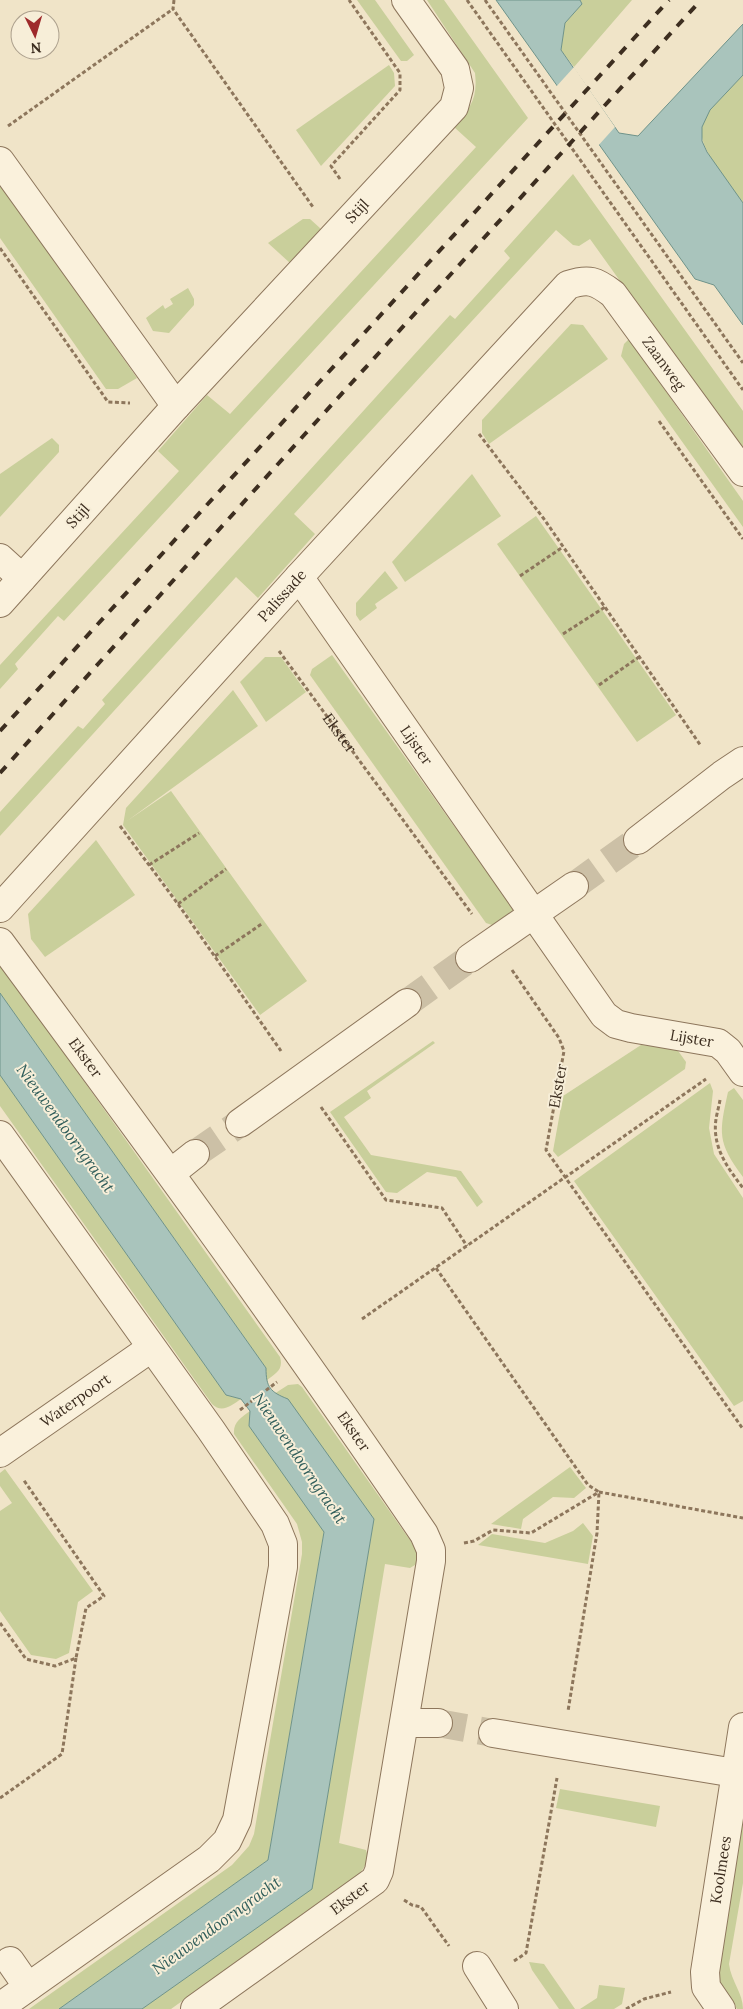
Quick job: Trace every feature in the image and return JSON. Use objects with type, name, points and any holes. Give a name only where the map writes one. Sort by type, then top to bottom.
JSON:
[{"type":"street","name":"Stijl","points":[[0,602],[176,406],[454,107],[459,88],[455,69],[406,0]]},
{"type":"street","points":[[0,161],[176,406]]},
{"type":"street","name":"Zaanweg","points":[[568,285],[582,280],[598,283],[613,294],[743,472]]},
{"type":"street","name":"Palissade","points":[[0,908],[299,577],[568,285]]},
{"type":"street","points":[[0,558],[22,578]]},
{"type":"street","name":"Lijster","points":[[299,577],[604,1015],[616,1024],[631,1028],[718,1043],[730,1064]]},
{"type":"street","points":[[638,840],[732,768]]},
{"type":"street","points":[[470,958],[574,886]]},
{"type":"street","name":"Ekster","points":[[0,942],[171,1173],[409,1512],[424,1534],[431,1550],[431,1561],[405,1723],[379,1871],[374,1880],[195,2009]]},
{"type":"street","points":[[240,1123],[407,1003]]},
{"type":"street","points":[[0,1135],[211,1430],[275,1524],[282,1544],[283,1567],[237,1820],[227,1842],[209,1859],[0,2007]]},
{"type":"street","points":[[171,1173],[195,1154]]},
{"type":"street","name":"Waterpoort","points":[[2,1452],[151,1348]]},
{"type":"street","points":[[405,1723],[438,1723]]},
{"type":"street","name":"Koolmees","points":[[705,1983],[705,1972],[743,1727]]},
{"type":"street","points":[[503,1735],[735,1773]]},
{"type":"street","points":[[10,1961],[28,1987]]},
{"type":"street","points":[[481,1973],[504,2009]]},
{"type":"street","points":[[705,1983],[720,2009]]},
{"type":"path","points":[[174,0],[173,9],[335,235]]},
{"type":"path","points":[[342,183],[331,166],[400,90],[400,73],[349,0]]},
{"type":"path","points":[[466,0],[743,390]]},
{"type":"path","points":[[485,0],[743,363]]},
{"type":"path","points":[[8,127],[173,9]]},
{"type":"path","points":[[312,205],[319,200]]},
{"type":"path","points":[[0,248],[108,402],[176,406]]},
{"type":"path","points":[[458,405],[563,547],[640,657],[732,768]]},
{"type":"path","points":[[520,576],[563,547]]},
{"type":"path","points":[[564,634],[605,607]]},
{"type":"path","name":"Ekster","points":[[258,622],[492,942],[559,1038],[564,1051],[546,1150],[743,1429]]},
{"type":"path","points":[[599,685],[640,657]]},
{"type":"path","points":[[99,798],[178,904],[386,1200],[442,1208],[467,1246]]},
{"type":"path","points":[[149,865],[199,832]]},
{"type":"path","points":[[178,904],[226,869]]},
{"type":"path","points":[[215,956],[262,922]]},
{"type":"path","points":[[362,1319],[564,1177],[730,1064]]},
{"type":"path","points":[[730,1064],[716,1120],[716,1136],[725,1163],[743,1188]]},
{"type":"path","points":[[436,1268],[588,1485],[599,1492],[743,1518]]},
{"type":"path","points":[[245,1406],[272,1386]]},
{"type":"path","points":[[0,1798],[62,1754],[76,1658],[86,1608],[104,1596],[2,1452]]},
{"type":"path","points":[[431,1550],[474,1541],[493,1530],[531,1533],[599,1492]]},
{"type":"path","points":[[374,1880],[412,1905],[421,1907],[467,1972],[481,1973],[526,1952],[598,1533],[599,1492]]},
{"type":"path","points":[[0,1623],[26,1658],[55,1666],[76,1658]]},
{"type":"path","points":[[626,2009],[644,1999],[705,1983]]},
{"type":"green space","points":[[357,0],[375,0],[414,55],[407,61],[401,61]]},
{"type":"green space","points":[[427,0],[444,0],[528,118],[64,621],[58,616],[15,664],[18,669],[0,689],[0,665],[179,471],[158,451],[207,395],[230,414],[476,147],[454,127],[472,103],[476,82],[475,73]]},
{"type":"green space","points":[[580,0],[632,0],[574,67],[561,50],[565,23],[582,4]]},
{"type":"green space","points":[[389,65],[394,73],[395,86],[321,166],[296,130]]},
{"type":"green space","points":[[743,75],[743,203],[709,155],[704,144],[702,126],[709,112],[720,98]]},
{"type":"green space","points":[[573,174],[743,411],[743,453],[590,239],[579,246],[573,245],[556,230],[294,514],[315,534],[258,598],[236,577],[0,836],[0,812],[78,726],[83,729],[105,704],[102,700],[450,315],[455,319],[510,258],[504,251]]},
{"type":"green space","points":[[2,186],[137,378],[118,389],[106,389],[0,238],[0,187]]},
{"type":"green space","points":[[303,219],[310,219],[321,229],[290,263],[268,243]]},
{"type":"green space","points":[[188,288],[194,299],[194,305],[169,333],[153,331],[146,318],[163,305],[165,309],[173,304],[170,299]]},
{"type":"green space","points":[[571,324],[583,325],[608,359],[489,444],[482,433],[482,420]]},
{"type":"green space","points":[[629,339],[743,501],[743,527],[621,356],[624,344]]},
{"type":"green space","points":[[52,438],[59,445],[59,452],[0,517],[0,474]]},
{"type":"green space","points":[[472,474],[501,516],[405,582],[392,562]]},
{"type":"green space","points":[[536,516],[676,715],[637,742],[497,544]]},
{"type":"green space","points":[[385,571],[398,588],[375,604],[377,608],[360,621],[356,615],[356,603]]},
{"type":"green space","points":[[332,655],[514,910],[492,925],[486,923],[310,675],[312,669]]},
{"type":"green space","points":[[265,657],[281,657],[306,692],[266,722],[240,682]]},
{"type":"green space","points":[[233,690],[258,726],[127,821],[171,791],[307,981],[260,1015],[123,825],[126,808]]},
{"type":"green space","points":[[96,840],[135,895],[45,957],[31,939],[28,914]]},
{"type":"green space","points":[[0,963],[280,1357],[280,1368],[266,1381],[266,1368],[0,993]]},
{"type":"green space","points":[[433,1041],[435,1043],[367,1091],[371,1098],[344,1117],[371,1155],[461,1171],[483,1202],[477,1207],[456,1177],[427,1172],[397,1193],[386,1192],[330,1112]]},
{"type":"green space","points":[[641,1045],[676,1048],[686,1062],[685,1069],[558,1157],[553,1151],[563,1096]]},
{"type":"green space","points":[[0,1075],[226,1395],[241,1399],[231,1406],[223,1408],[212,1404],[0,1106]]},
{"type":"green space","points":[[710,1083],[713,1091],[709,1128],[714,1154],[743,1198],[743,1401],[734,1406],[574,1181]]},
{"type":"green space","points":[[734,1088],[743,1100],[743,1177],[728,1155],[722,1137],[723,1118],[728,1092]]},
{"type":"green space","points":[[298,1384],[302,1387],[417,1552],[417,1562],[410,1568],[385,1564],[339,1843],[366,1850],[367,1861],[357,1876],[171,2009],[142,2009],[312,1888],[374,1519],[274,1394],[288,1385]]},
{"type":"green space","points":[[250,1411],[249,1426],[324,1531],[268,1860],[59,2009],[29,2009],[232,1865],[249,1846],[254,1834],[302,1554],[302,1542],[297,1524],[234,1434],[236,1423]]},
{"type":"green space","points":[[570,1467],[586,1488],[574,1498],[553,1497],[523,1519],[521,1529],[491,1524]]},
{"type":"green space","points":[[5,1469],[93,1591],[78,1602],[69,1653],[56,1659],[31,1655],[0,1611],[0,1511],[12,1503],[0,1486],[0,1473]]},
{"type":"green space","points":[[583,1523],[593,1536],[588,1564],[478,1545],[492,1534],[545,1543],[573,1531]]},
{"type":"green space","points":[[560,1789],[660,1806],[656,1827],[556,1808]]},
{"type":"green space","points":[[743,1808],[743,1883],[729,1964],[743,2009],[737,2009],[718,1980]]},
{"type":"green space","points":[[529,1962],[544,1964],[575,2009],[559,2009],[532,1970]]},
{"type":"green space","points":[[599,1985],[625,1988],[622,2004],[614,2009],[580,2009],[597,1998]]},
{"type":"water","points":[[496,0],[580,0],[582,4],[565,23],[561,50],[619,133],[638,136],[743,24],[743,75],[710,110],[702,127],[702,141],[707,152],[743,203],[743,325],[714,285],[695,279]]},
{"type":"water","name":"Nieuwendoorngracht","points":[[0,993],[266,1368],[270,1388],[288,1399],[374,1519],[312,1889],[142,2009],[59,2009],[268,1860],[324,1532],[249,1426],[250,1411],[241,1399],[226,1395],[0,1075]]},
{"type":"pier","points":[[574,67],[615,127],[597,147],[555,88]]},
{"type":"tunnel","points":[[574,886],[638,840]]},
{"type":"tunnel","points":[[407,1003],[470,958]]},
{"type":"tunnel","points":[[195,1154],[240,1123]]},
{"type":"tunnel","points":[[438,1723],[493,1733]]},
{"type":"railway","points":[[0,731],[669,0]]},
{"type":"railway","points":[[0,773],[305,434],[701,0]]}]
